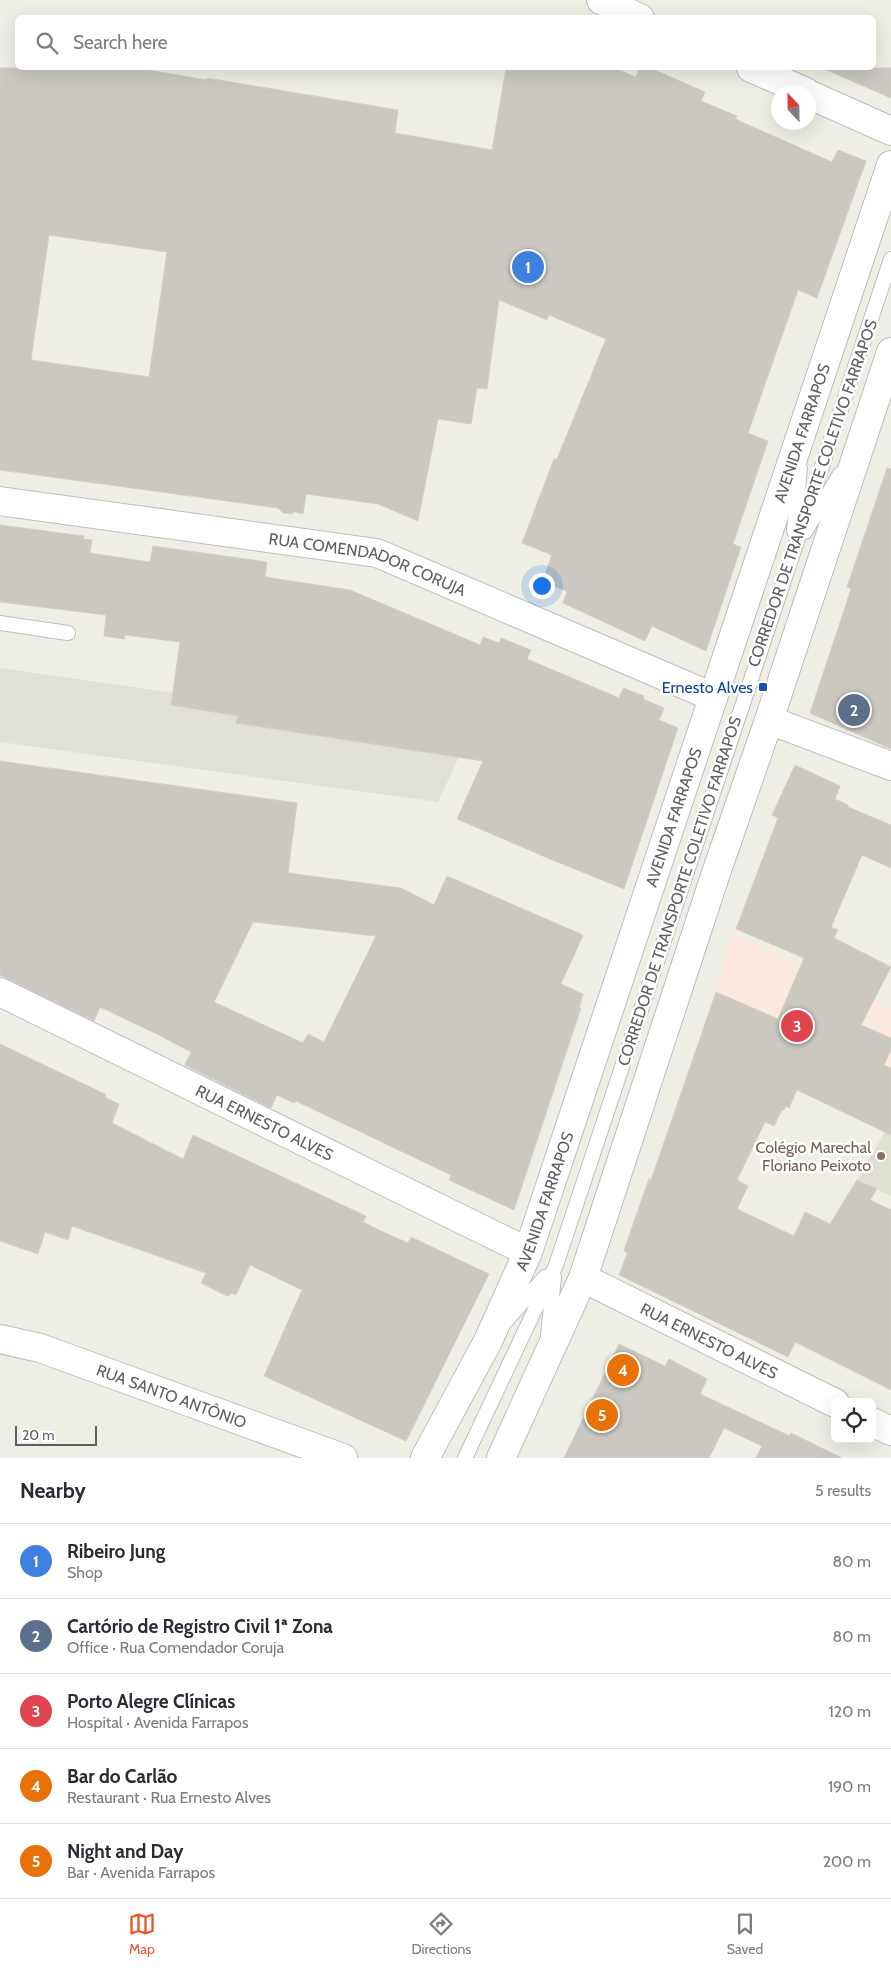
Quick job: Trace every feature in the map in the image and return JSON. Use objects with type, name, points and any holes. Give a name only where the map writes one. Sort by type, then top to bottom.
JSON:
[{"type":"main road","points":[[601,0],[634,15]]},
{"type":"main road","points":[[755,70],[789,85]]},
{"type":"main road","points":[[816,97],[891,131]]},
{"type":"main road","name":"AVENIDA FARRAPOS","points":[[425,1458],[488,1341],[528,1252],[891,165]]},
{"type":"main road","points":[[501,1458],[583,1278],[715,876],[769,720],[891,352]]},
{"type":"main road","name":"RUA COMENDADOR CORUJA","points":[[0,501],[377,553],[713,697]]},
{"type":"main road","points":[[769,720],[891,766]]},
{"type":"main road","name":"RUA ERNESTO ALVES","points":[[0,992],[528,1252]]},
{"type":"main road","name":"RUA ERNESTO ALVES","points":[[583,1278],[831,1401]]},
{"type":"main road","name":"RUA SANTO ANTÔNIO","points":[[0,1339],[40,1348],[343,1458]]},
{"type":"main road","points":[[876,1424],[891,1431]]},
{"type":"lane","name":"CORREDOR DE TRANSPORTE COLETIVO FARRAPOS","points":[[465,1458],[556,1265],[891,259]]},
{"type":"lane","points":[[791,557],[806,420]]},
{"type":"lane","points":[[791,557],[861,439]]},
{"type":"lane","points":[[0,623],[68,634]]},
{"type":"lane","points":[[488,1341],[556,1265]]},
{"type":"lane","points":[[544,1366],[556,1265]]},
{"type":"shaded area","points":[[0,668],[469,735],[438,802],[0,742]]},
{"type":"shaded area","points":[[734,935],[891,1009],[891,1121],[885,1132],[698,1043]]},
{"type":"shaded area","name":"Colégio Marechal Floriano Peixoto","points":[[891,1122],[891,1196],[857,1180]]},
{"type":"building","points":[[0,68],[15,68],[15,70],[148,70],[207,80],[207,78],[398,110],[395,133],[492,150],[506,70],[619,70],[636,77],[638,70],[655,70],[705,92],[701,101],[737,116],[735,119],[832,162],[838,150],[866,161],[817,298],[798,290],[748,433],[768,441],[733,544],[741,547],[706,651],[652,626],[645,641],[563,603],[567,591],[542,582],[552,555],[522,543],[554,459],[557,459],[606,339],[549,315],[547,320],[499,300],[487,389],[477,388],[471,424],[438,419],[418,521],[378,504],[306,494],[303,514],[295,512],[291,514],[283,513],[278,508],[0,470]],"holes":[[[49,235],[167,252],[149,377],[31,360]]]},
{"type":"building","points":[[876,68],[891,68],[891,98],[827,70],[876,70]]},
{"type":"building","points":[[887,468],[891,469],[891,749],[810,713],[851,589],[847,587]]},
{"type":"building","points":[[0,525],[84,536],[83,539],[92,540],[90,553],[150,562],[153,546],[267,562],[265,577],[350,590],[480,645],[483,637],[499,643],[501,638],[531,650],[527,659],[619,698],[623,688],[644,696],[643,699],[664,708],[659,720],[678,728],[624,889],[457,819],[483,761],[236,723],[238,716],[171,705],[180,642],[125,635],[124,639],[104,636],[106,615],[0,602]]},
{"type":"building","points":[[0,761],[297,803],[288,873],[401,888],[434,905],[447,876],[583,935],[561,984],[583,994],[579,1008],[581,1008],[514,1210],[449,1180],[451,1175],[296,1101],[294,1103],[277,1095],[271,1108],[185,1065],[191,1052],[100,1007],[94,1021],[0,975]],"holes":[[[253,922],[376,936],[324,1042],[308,1034],[303,1043],[214,1002]]]},
{"type":"building","points":[[795,765],[840,786],[835,799],[848,805],[848,807],[891,825],[891,868],[862,855],[831,927],[838,930],[834,938],[891,967],[861,1025],[891,1038],[891,1050],[884,1065],[891,1068],[891,1135],[797,1090],[789,1108],[786,1106],[782,1110],[774,1126],[765,1122],[737,1180],[748,1186],[737,1209],[794,1236],[805,1212],[830,1224],[857,1180],[877,1189],[870,1200],[891,1210],[891,1390],[795,1342],[788,1357],[619,1275],[627,1254],[624,1250],[649,1179],[651,1180],[716,992],[778,1019],[804,958],[736,929],[778,818],[772,815]]},
{"type":"building","points":[[0,1044],[105,1094],[106,1098],[119,1104],[112,1123],[183,1159],[193,1135],[366,1216],[363,1222],[383,1232],[408,1243],[411,1237],[489,1274],[406,1441],[264,1376],[302,1290],[250,1265],[236,1295],[231,1293],[229,1296],[225,1295],[201,1283],[206,1273],[72,1226],[68,1240],[45,1232],[38,1254],[0,1241]]},
{"type":"building","points":[[619,1344],[665,1366],[669,1359],[707,1379],[700,1394],[790,1436],[791,1433],[842,1458],[756,1458],[762,1446],[724,1428],[709,1458],[564,1458]]},
{"type":"place","name":"Ribeiro Jung","points":[[528,267]]},
{"type":"place","name":"Ernesto Alves","points":[[763,687]]},
{"type":"place","name":"Cartório de Registro Civil 1ª Zona","points":[[854,710]]},
{"type":"place","name":"Porto Alegre Clínicas","points":[[797,1026]]},
{"type":"place","name":"Colégio Marechal Floriano Peixoto","points":[[881,1156]]},
{"type":"place","name":"Bar do Carlão","points":[[623,1370]]},
{"type":"place","name":"Night and Day","points":[[602,1415]]}]
